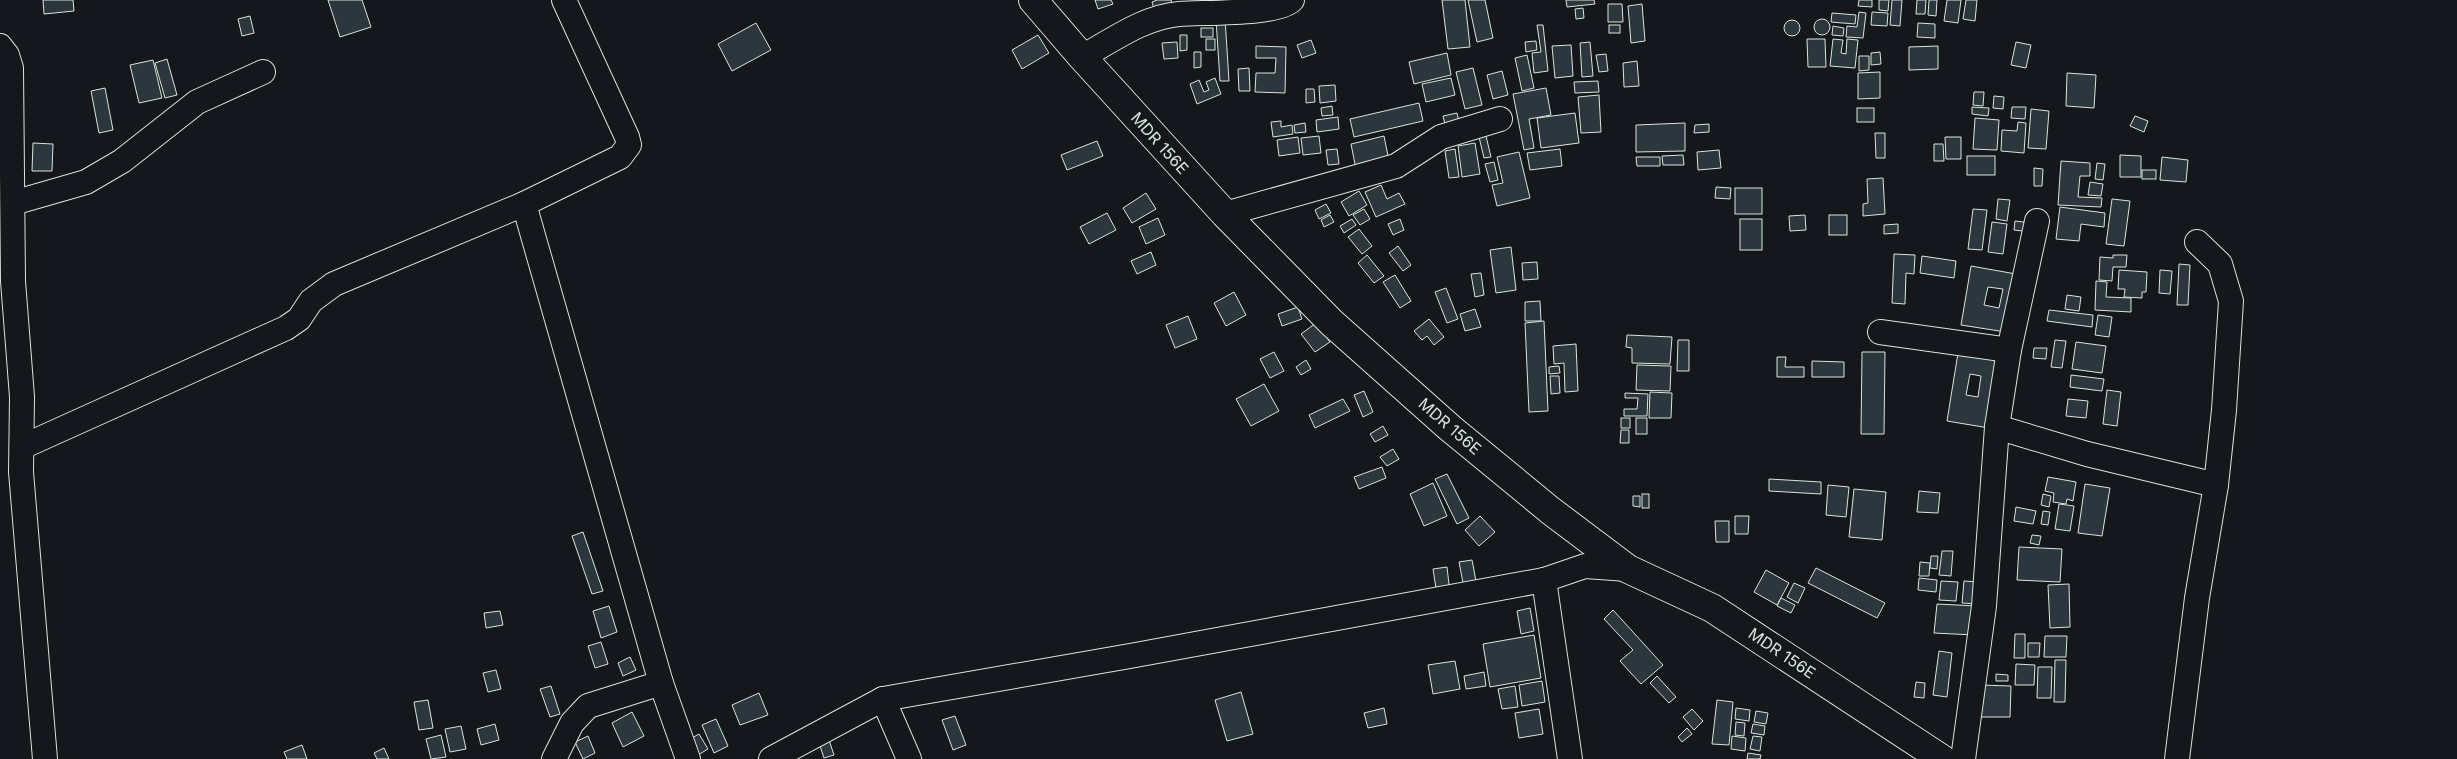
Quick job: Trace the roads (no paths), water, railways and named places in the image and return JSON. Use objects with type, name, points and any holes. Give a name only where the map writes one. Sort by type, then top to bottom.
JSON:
[{"type":"main road","name":"MDR 156E","points":[[1033,0],[1225,214],[1332,323],[1450,428],[1551,511],[1628,569],[1712,608],[1942,759]]},
{"type":"street","points":[[22,447],[286,328],[299,319],[310,301],[334,284],[524,204],[620,157],[629,145],[628,137],[564,0]]},
{"type":"street","points":[[1082,56],[1151,19],[1178,14],[1272,9],[1289,4],[1292,0]]},
{"type":"street","points":[[0,46],[7,55],[11,68],[13,203],[6,283],[22,397],[21,472],[45,759]]},
{"type":"street","points":[[13,203],[86,182],[122,161],[197,102],[263,72]]},
{"type":"street","points":[[1225,214],[1396,166],[1440,137],[1500,119]]},
{"type":"street","points":[[524,204],[661,683],[688,759]]},
{"type":"street","points":[[1963,759],[1984,606],[1997,427],[2009,350],[2037,220]]},
{"type":"street","points":[[2176,759],[2197,598],[2216,485],[2224,410],[2231,301],[2220,264],[2197,242]]},
{"type":"street","points":[[1880,332],[2009,350]]},
{"type":"street","points":[[1997,427],[2087,454],[2216,485]]},
{"type":"street","points":[[771,759],[884,699],[1544,580],[1585,566],[1628,569]]},
{"type":"street","points":[[1544,580],[1570,759]]},
{"type":"street","points":[[554,759],[572,723],[588,706],[661,683]]},
{"type":"street","points":[[884,699],[909,759]]}]
